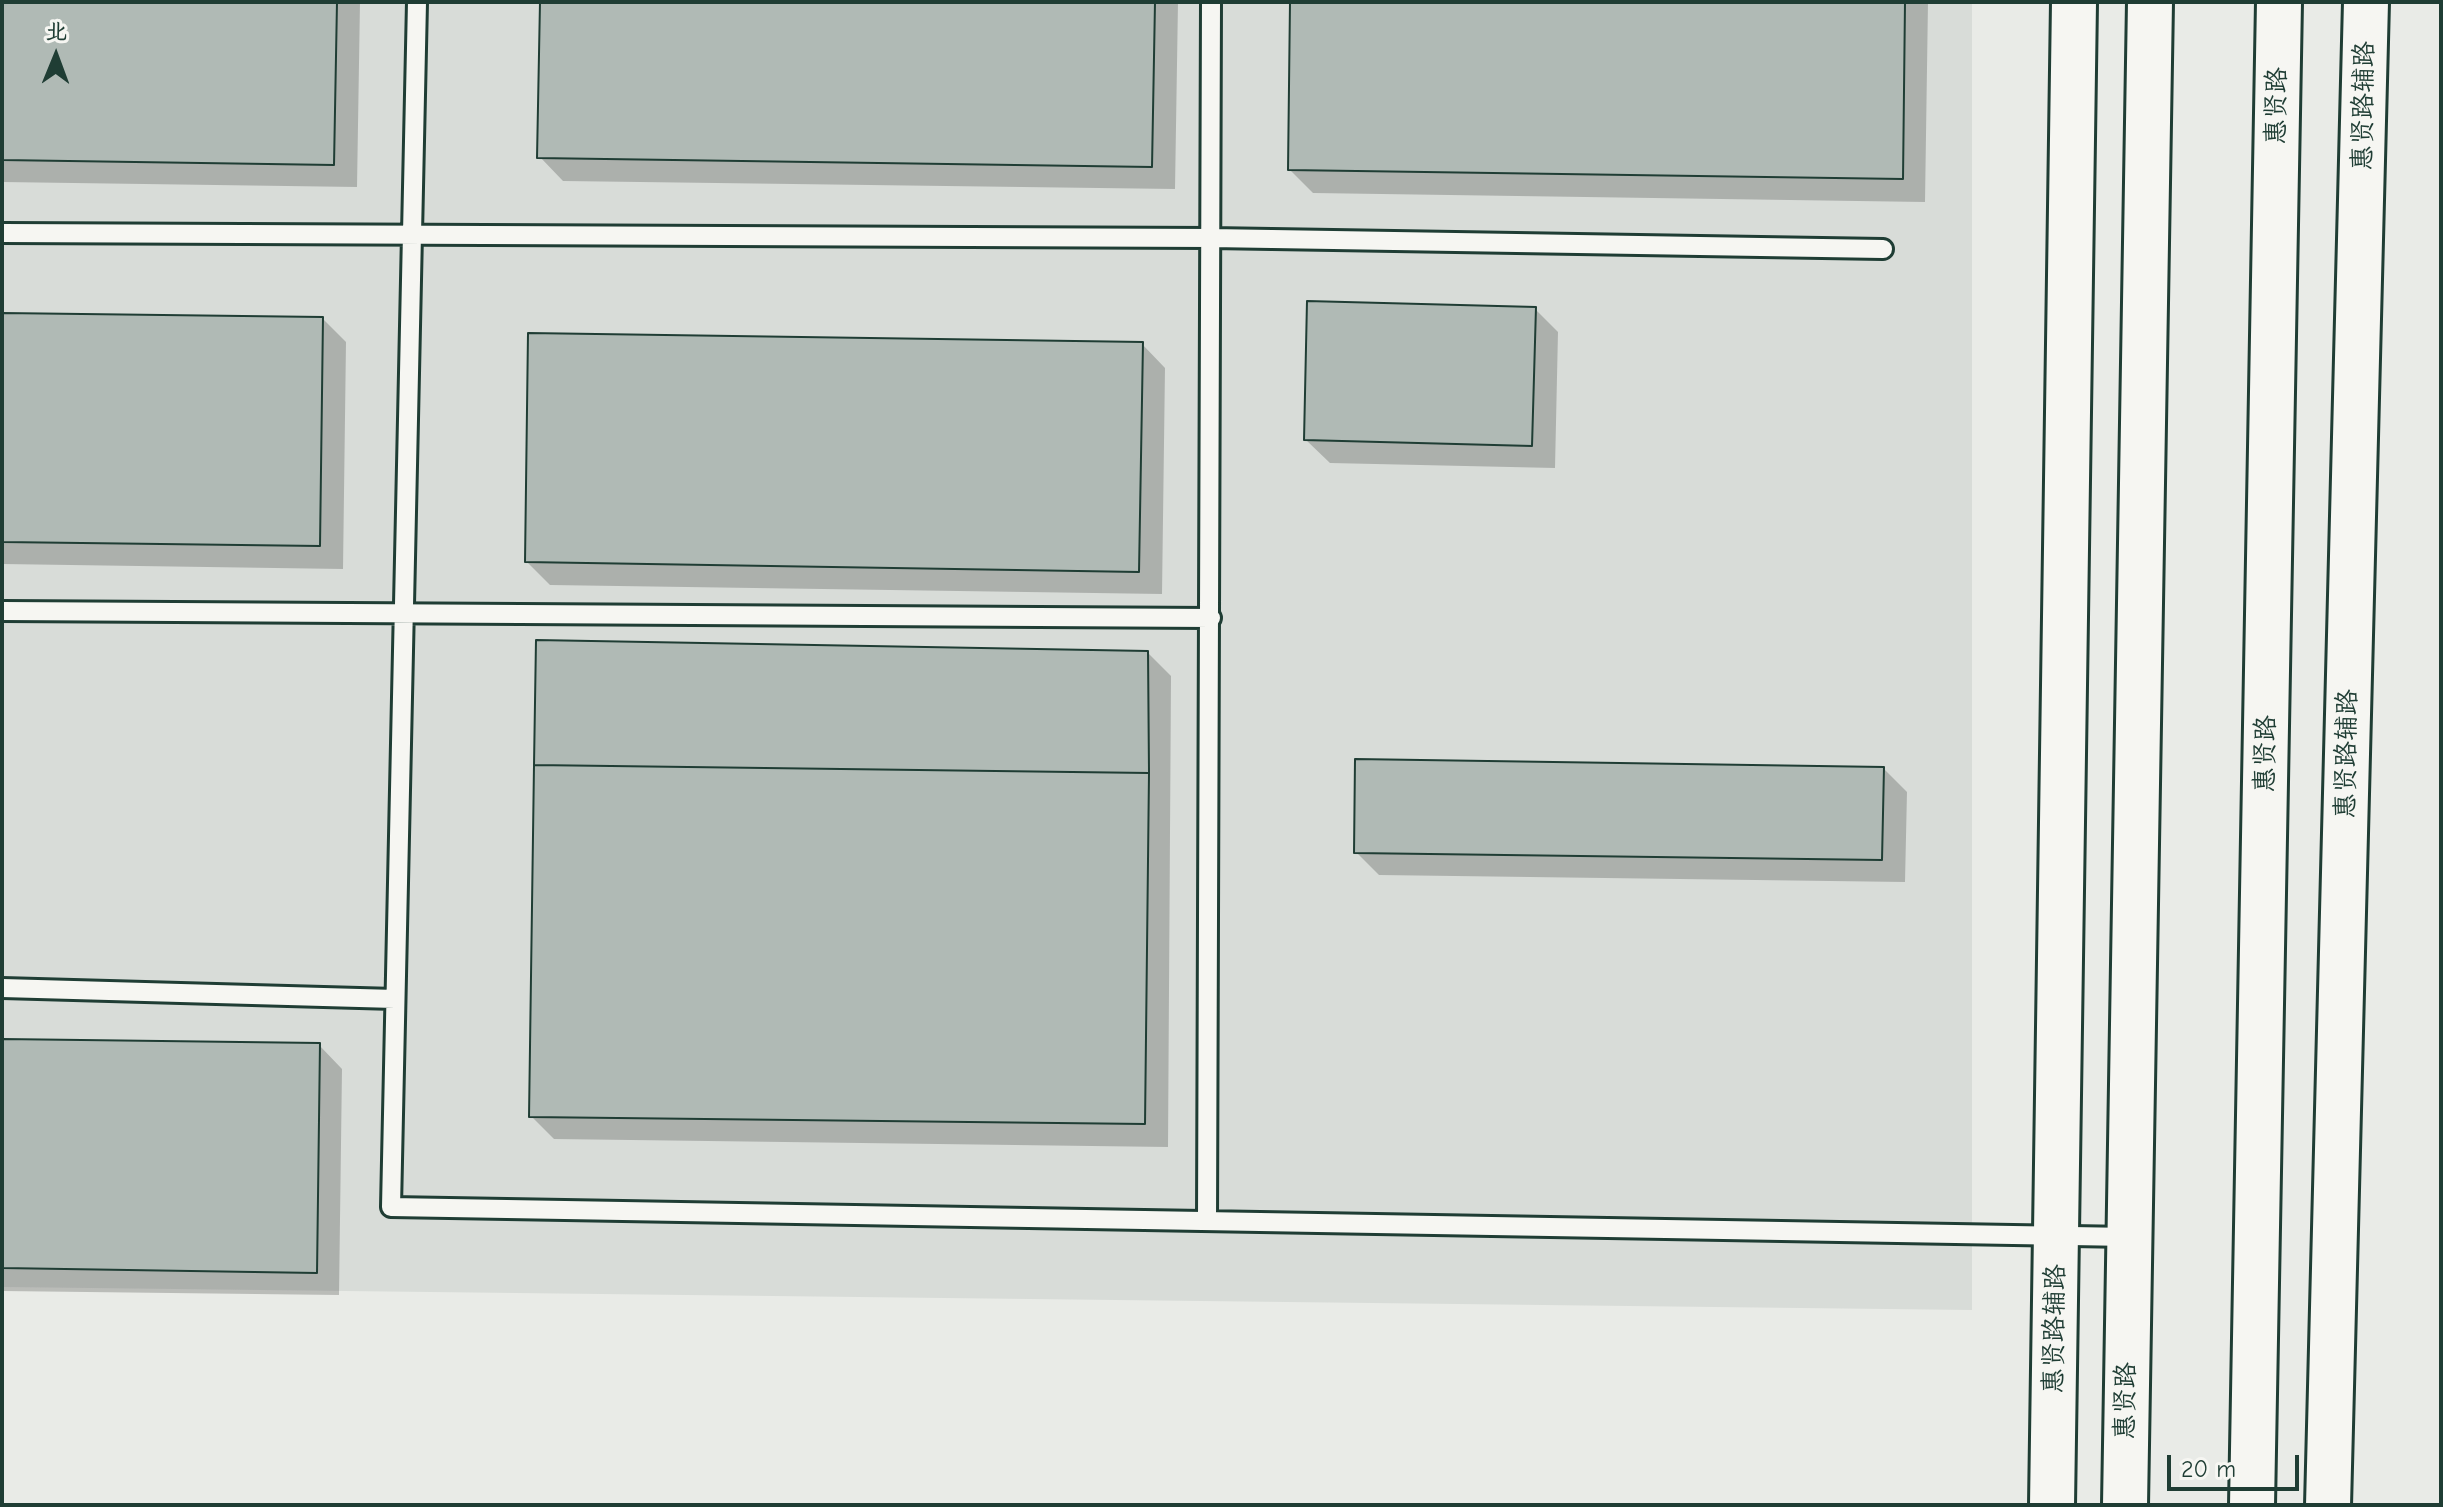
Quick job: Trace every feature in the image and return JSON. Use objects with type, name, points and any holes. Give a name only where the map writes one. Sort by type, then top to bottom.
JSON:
[{"type":"street","name":"惠贤路辅路","points":[[2052,1505],[2074,2]]},
{"type":"street","name":"惠贤路","points":[[2125,1505],[2150,2]]},
{"type":"street","name":"惠贤路","points":[[2252,1505],[2279,2]]},
{"type":"street","name":"惠贤路辅路","points":[[2328,1505],[2366,2]]},
{"type":"lane","points":[[417,2],[391,1207],[2129,1237]]},
{"type":"lane","points":[[1207,1221],[1211,2]]},
{"type":"lane","points":[[2,233],[1211,238],[1883,249]]},
{"type":"lane","points":[[2,611],[1211,618]]},
{"type":"lane","points":[[2,988],[395,999]]},
{"type":"shaded area","points":[[2,2],[1972,2],[1972,1310],[2,1287]]},
{"type":"building","points":[[2,2],[337,2],[334,165],[2,160]]},
{"type":"building","points":[[540,2],[1155,2],[1152,167],[537,158]]},
{"type":"building","points":[[1290,2],[1905,2],[1903,179],[1288,170]]},
{"type":"building","points":[[1307,301],[1536,307],[1532,446],[1304,440]]},
{"type":"building","points":[[2,313],[323,317],[320,546],[2,542]]},
{"type":"building","points":[[528,333],[1143,342],[1139,572],[525,562]]},
{"type":"building","points":[[536,640],[1148,651],[1149,773],[534,765]]},
{"type":"building","points":[[1355,759],[1884,767],[1882,860],[1354,853]]},
{"type":"building","points":[[534,765],[1149,773],[1145,1124],[529,1117]]},
{"type":"building","points":[[2,1039],[320,1043],[317,1273],[2,1268]]}]
